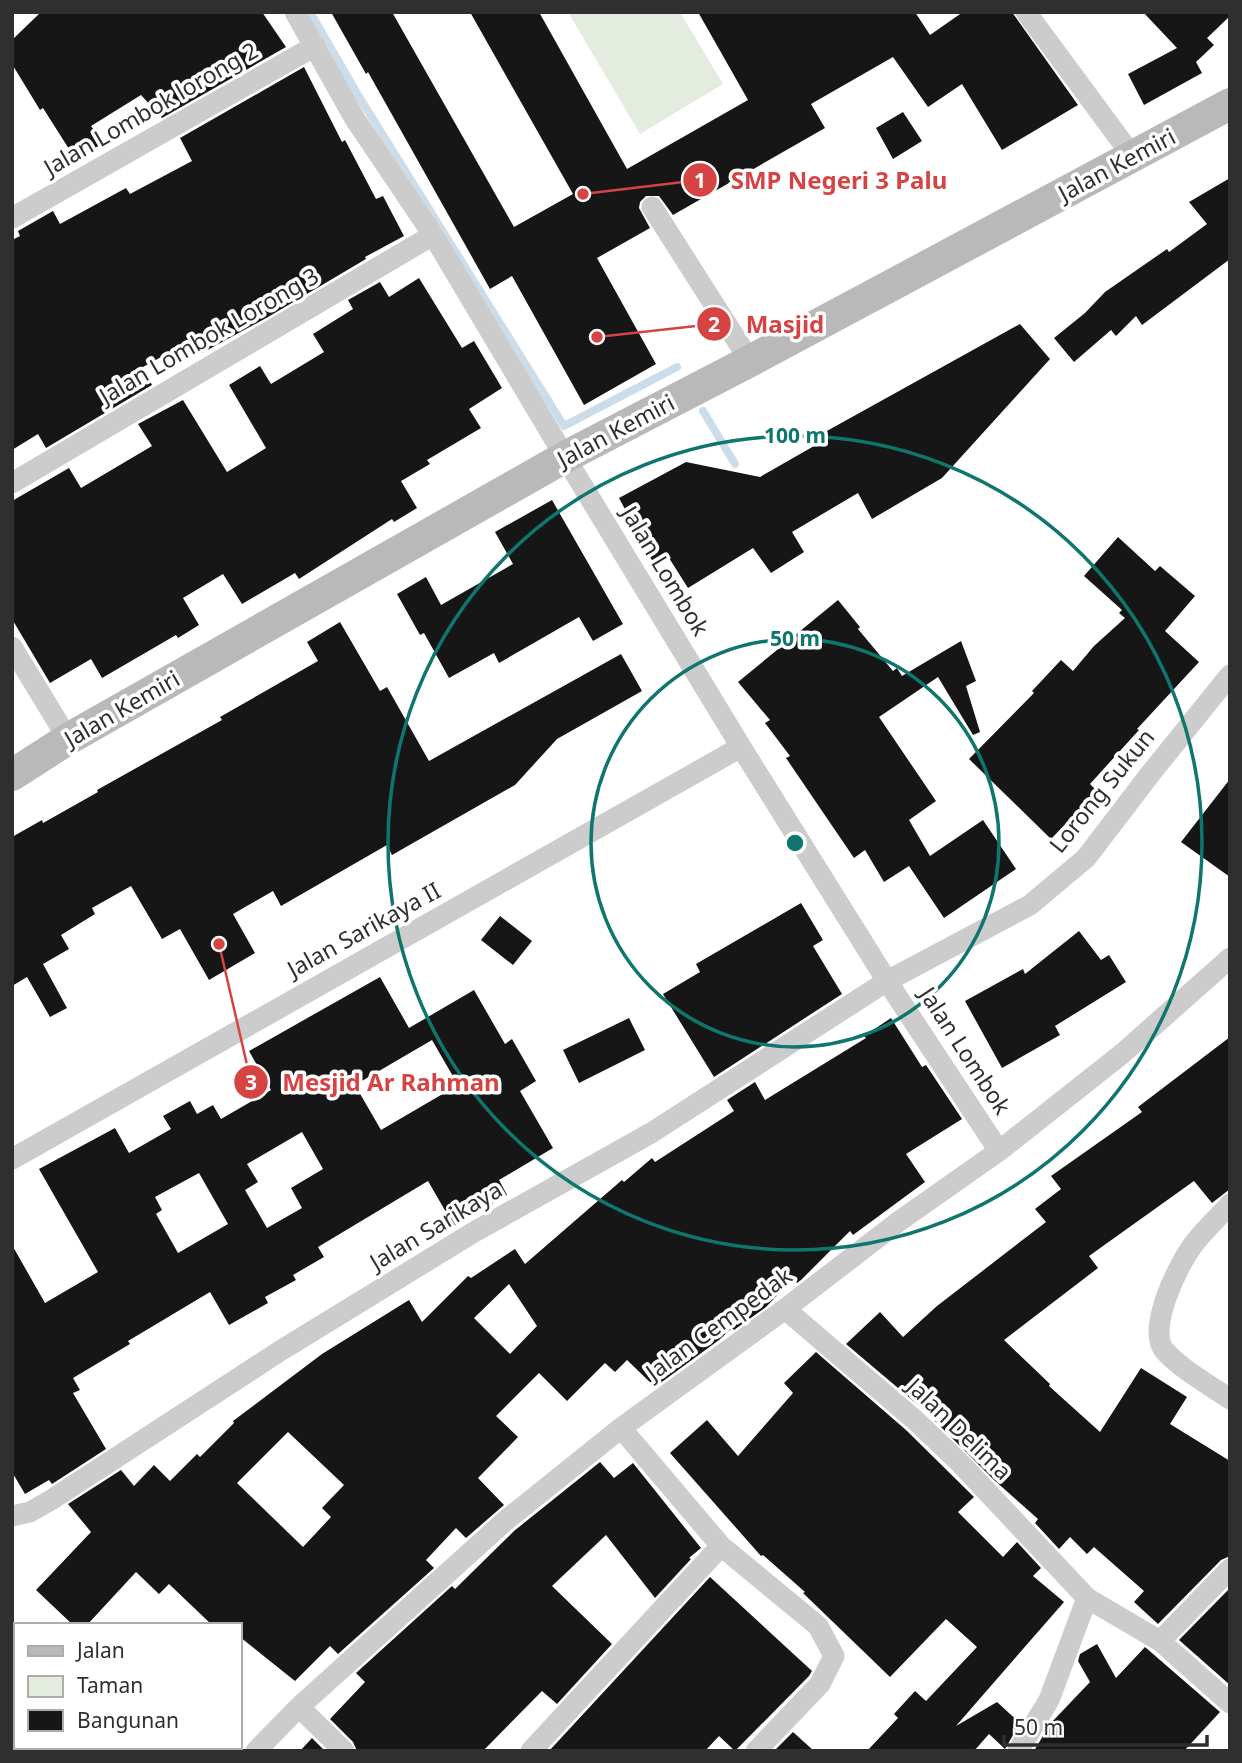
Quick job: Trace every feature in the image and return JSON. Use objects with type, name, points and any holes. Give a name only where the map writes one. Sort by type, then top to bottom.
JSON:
[{"type":"street","name":"Jalan Lombok","points":[[295,12],[355,119],[433,235],[741,747],[887,981],[999,1151]]},
{"type":"street","points":[[1026,12],[1133,157]]},
{"type":"street","name":"Jalan Lombok lorong 2","points":[[13,215],[315,46]]},
{"type":"street","name":"Jalan Kemiri","points":[[12,775],[68,739],[565,457],[750,362],[1230,104]]},
{"type":"street","points":[[652,207],[750,362]]},
{"type":"street","name":"Jalan Lombok Lorong 3","points":[[12,483],[433,235]]},
{"type":"street","points":[[12,646],[68,739]]},
{"type":"street","name":"Lorong Sukun","points":[[887,981],[1030,905],[1068,876],[1086,858],[1230,675]]},
{"type":"street","name":"Jalan Sarikaya II","points":[[12,1158],[741,747]]},
{"type":"street","name":"Jalan Cempedak","points":[[256,1751],[299,1707],[505,1521],[621,1428],[785,1309],[898,1222],[999,1151],[1122,1053],[1230,958]]},
{"type":"street","name":"Jalan Sarikaya","points":[[12,1516],[30,1512],[51,1500],[280,1352],[474,1233],[651,1133],[887,981]]},
{"type":"street","points":[[1230,1204],[1184,1259],[1169,1291],[1159,1322],[1160,1343],[1170,1356],[1230,1399]]},
{"type":"street","name":"Jalan Delima","points":[[785,1309],[915,1420],[960,1463],[1087,1598],[1160,1641],[1230,1703]]},
{"type":"street","points":[[621,1428],[721,1546],[818,1626],[834,1656],[820,1684],[756,1751]]},
{"type":"street","points":[[531,1751],[721,1546]]},
{"type":"street","points":[[1160,1641],[1230,1569]]},
{"type":"street","points":[[1018,1751],[1049,1700],[1087,1598]]},
{"type":"street","points":[[299,1707],[344,1751]]},
{"type":"green space","points":[[568,12],[680,12],[723,84],[640,134]]},
{"type":"building","points":[[41,12],[262,12],[286,47],[162,118],[141,95],[91,126],[103,143],[76,160],[43,108],[40,110],[12,64],[12,40]]},
{"type":"building","points":[[331,12],[392,12],[514,227],[573,194],[470,12],[539,12],[627,169],[748,100],[698,12],[915,12],[930,35],[963,12],[1012,12],[1078,105],[1002,150],[962,84],[928,107],[893,57],[811,104],[825,128],[673,215],[659,196],[646,196],[640,202],[639,208],[650,228],[597,258],[656,364],[584,405],[512,276],[490,289],[368,72],[366,74]]},
{"type":"building","points":[[1143,12],[1230,12],[1230,16],[1207,38],[1214,45],[1196,62],[1202,73],[1144,105],[1128,74],[1177,48]]},
{"type":"building","points":[[304,67],[342,142],[345,140],[376,199],[383,196],[404,236],[202,353],[194,339],[143,367],[152,385],[46,448],[38,434],[12,450],[12,240],[20,236],[18,231],[53,211],[60,224],[126,188],[130,194],[192,161],[180,138]]},
{"type":"building","points":[[903,112],[922,141],[893,159],[876,128]]},
{"type":"building","points":[[1230,178],[1230,259],[1142,325],[1136,316],[1116,336],[1111,330],[1074,362],[1054,338],[1085,313],[1105,292],[1167,249],[1169,252],[1207,224],[1189,202]]},
{"type":"building","points":[[419,278],[462,348],[474,341],[502,388],[469,409],[481,428],[427,460],[430,464],[401,481],[417,508],[394,522],[392,519],[299,579],[295,573],[242,604],[223,574],[183,598],[199,625],[178,638],[176,635],[102,678],[91,659],[50,683],[12,619],[12,501],[69,468],[81,488],[152,446],[138,424],[183,400],[227,472],[266,448],[229,385],[260,366],[271,384],[324,352],[313,334],[353,309],[348,300],[380,282],[389,297]]},
{"type":"building","points":[[1020,324],[1050,359],[942,478],[872,519],[858,493],[792,532],[804,552],[771,573],[753,548],[688,588],[669,558],[655,566],[619,498],[686,462],[760,477],[828,438],[825,432]]},
{"type":"building","points":[[552,500],[623,624],[593,641],[579,617],[499,663],[494,653],[449,678],[424,633],[420,635],[397,594],[426,577],[441,605],[513,564],[495,532]]},
{"type":"building","points":[[1118,537],[1155,571],[1160,566],[1195,596],[1165,631],[1199,662],[1090,784],[1097,791],[1051,839],[969,759],[1034,693],[1032,691],[1061,660],[1073,671],[1094,646],[1125,618],[1119,613],[1122,610],[1084,576]]},
{"type":"building","points":[[838,600],[893,671],[897,668],[902,676],[961,641],[976,681],[966,686],[980,732],[973,735],[938,677],[879,717],[936,801],[909,820],[930,856],[983,820],[1016,869],[944,918],[909,866],[884,882],[865,850],[854,858],[786,758],[790,756],[765,723],[770,720],[738,682]]},
{"type":"building","points":[[340,622],[380,691],[387,687],[429,761],[621,654],[642,691],[557,739],[515,785],[392,855],[387,845],[281,906],[273,891],[233,914],[255,953],[209,980],[180,929],[162,939],[131,886],[92,908],[95,914],[61,935],[69,949],[43,964],[67,1008],[50,1017],[27,977],[12,986],[12,837],[98,792],[97,790],[222,720],[220,717],[318,661],[307,642]]},
{"type":"building","points":[[1230,779],[1230,877],[1181,842]]},
{"type":"building","points":[[801,903],[823,940],[813,946],[842,994],[714,1077],[663,994],[700,972],[696,964]]},
{"type":"building","points":[[500,916],[532,941],[513,965],[481,940]]},
{"type":"building","points":[[1079,931],[1101,960],[1109,955],[1126,982],[1055,1026],[1060,1035],[1002,1068],[965,1001],[1023,969],[1025,974]]},
{"type":"building","points":[[380,977],[409,1028],[474,990],[505,1044],[512,1039],[536,1081],[520,1091],[553,1148],[499,1180],[507,1195],[454,1226],[428,1181],[318,1247],[324,1257],[293,1275],[296,1280],[265,1297],[268,1303],[229,1325],[210,1292],[128,1341],[130,1344],[73,1378],[80,1390],[73,1393],[106,1449],[52,1484],[49,1480],[25,1494],[12,1472],[12,1245],[45,1303],[98,1272],[39,1169],[115,1128],[129,1153],[171,1129],[163,1116],[190,1101],[197,1114],[213,1105],[221,1119],[271,1090],[249,1051]],"holes":[[[432,1040],[458,1085],[381,1130],[355,1085]],[[302,1132],[323,1169],[291,1188],[302,1208],[267,1228],[245,1190],[258,1182],[247,1164]],[[199,1173],[228,1224],[178,1253],[156,1214],[162,1210],[155,1197]]]},
{"type":"building","points":[[629,1018],[645,1050],[579,1083],[563,1050]]},
{"type":"building","points":[[891,1018],[922,1067],[926,1065],[962,1119],[906,1154],[925,1182],[853,1235],[850,1231],[801,1280],[797,1283],[793,1279],[766,1307],[734,1330],[732,1328],[655,1387],[627,1360],[615,1372],[605,1363],[567,1401],[539,1373],[496,1416],[518,1437],[478,1478],[504,1505],[466,1538],[456,1528],[426,1560],[434,1568],[338,1654],[330,1646],[295,1681],[242,1639],[242,1623],[210,1623],[169,1584],[159,1594],[136,1572],[89,1623],[71,1623],[36,1590],[91,1532],[68,1504],[121,1470],[134,1486],[154,1465],[170,1481],[197,1454],[200,1457],[233,1421],[322,1354],[409,1300],[422,1322],[468,1276],[471,1278],[515,1249],[525,1264],[622,1180],[624,1182],[652,1158],[655,1162],[734,1111],[727,1100],[755,1082],[765,1100],[866,1038],[864,1036]],"holes":[[[509,1284],[537,1326],[510,1354],[474,1318]],[[288,1432],[344,1485],[322,1508],[331,1517],[303,1547],[237,1483]]]},
{"type":"building","points":[[1230,1037],[1230,1189],[1212,1203],[1194,1181],[1089,1256],[1098,1268],[1004,1340],[1100,1432],[1141,1368],[1187,1397],[1170,1424],[1230,1461],[1230,1556],[1221,1560],[1158,1624],[1134,1602],[1144,1591],[1094,1547],[1087,1554],[1070,1537],[1059,1549],[1035,1523],[1038,1519],[993,1479],[924,1410],[846,1344],[880,1312],[903,1337],[937,1306],[1046,1222],[1035,1209],[1061,1189],[1051,1176],[1142,1112],[1138,1107]]},
{"type":"building","points":[[816,1352],[906,1430],[974,1497],[958,1512],[1003,1557],[1017,1542],[1041,1568],[1033,1576],[1064,1602],[956,1726],[997,1702],[1020,1723],[1005,1749],[989,1734],[974,1751],[867,1751],[898,1718],[894,1714],[915,1691],[926,1701],[977,1647],[946,1619],[890,1677],[803,1593],[805,1592],[761,1556],[670,1453],[707,1420],[738,1456],[793,1393],[784,1383]]},
{"type":"building","points":[[600,1462],[614,1478],[633,1463],[701,1548],[655,1598],[606,1535],[552,1586],[612,1644],[557,1704],[542,1691],[483,1751],[357,1751],[353,1742],[330,1719],[365,1682],[356,1673],[452,1586],[455,1589],[514,1531]]},
{"type":"building","points":[[710,1577],[812,1671],[809,1676],[735,1751],[719,1736],[705,1751],[549,1751]]},
{"type":"building","points":[[1230,1588],[1230,1685],[1179,1640]]},
{"type":"building","points":[[1097,1644],[1116,1678],[1145,1647],[1220,1712],[1184,1751],[1034,1751],[1050,1724],[1090,1682],[1078,1661],[1080,1654]]},
{"type":"building","points":[[793,1732],[814,1751],[774,1751]]},
{"type":"building","points":[[312,1738],[325,1751],[300,1751]]},
{"type":"waterway","points":[[310,12],[358,95],[564,426],[677,367]]},
{"type":"waterway","points":[[703,411],[735,464]]},
{"type":"place","name":"SMP Negeri 3 Palu","points":[[583,194]]},
{"type":"place","name":"Masjid","points":[[597,337]]},
{"type":"place","name":"Mesjid Ar Rahman","points":[[219,944]]}]
